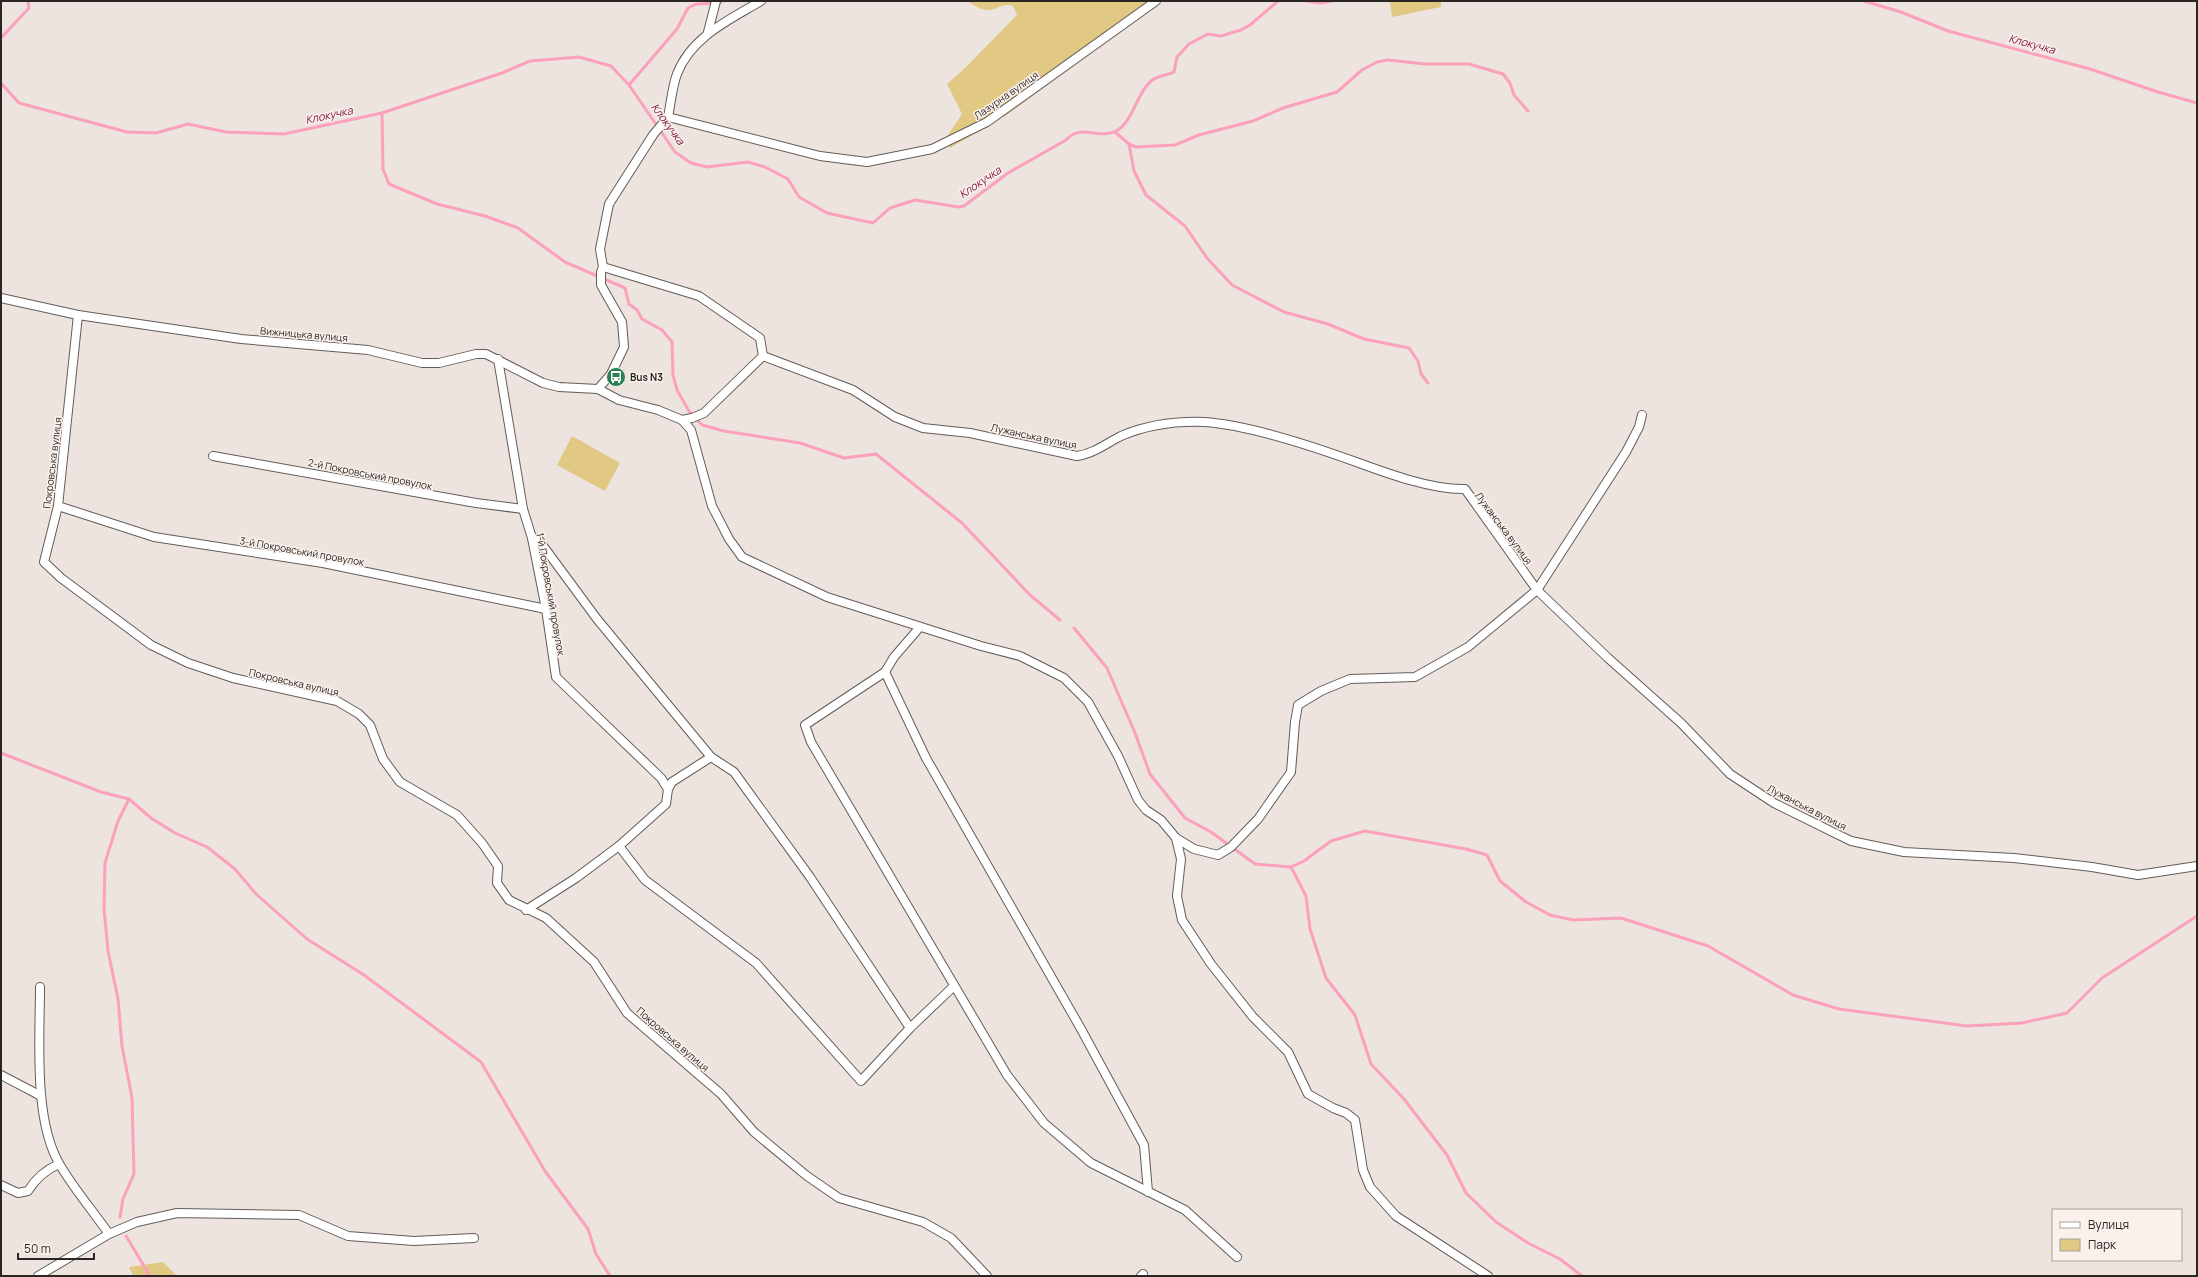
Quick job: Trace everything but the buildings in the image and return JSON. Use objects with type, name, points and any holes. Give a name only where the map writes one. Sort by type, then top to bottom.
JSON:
[{"type":"street","points":[[761,1],[708,32],[688,53],[676,75],[668,117],[652,135],[609,204],[600,249],[602,269],[601,285],[622,322],[624,347],[611,374],[598,389],[619,400],[658,410],[682,420],[691,430],[712,506],[729,539],[742,557],[827,596],[920,627],[1020,656],[1064,678],[1088,702],[1118,756],[1138,800],[1146,810],[1161,820],[1176,838],[1194,849],[1218,855],[1231,847],[1258,818],[1290,772],[1294,722],[1298,705],[1321,691],[1350,679],[1415,677],[1468,647],[1537,590],[1626,452],[1639,427],[1642,415]]},
{"type":"street","name":"Лазурна вулиця","points":[[668,117],[820,156],[867,162],[918,153],[958,138],[992,120],[1152,2]]},
{"type":"street","points":[[708,32],[714,4]]},
{"type":"street","points":[[602,269],[699,296],[760,338],[763,356],[704,413],[682,420]]},
{"type":"street","name":"Вижницька вулиця","points":[[1,298],[78,315],[241,339],[368,350],[422,363],[439,363],[476,354],[486,354],[543,383],[559,388],[598,389]]},
{"type":"street","name":"Покровська вулиця","points":[[78,315],[58,506],[44,562],[61,578],[151,645],[188,663],[233,678],[337,701],[359,714],[370,725],[383,759],[400,782],[457,815],[482,843],[498,866],[497,883],[509,900],[526,910],[546,918],[594,962],[627,1013],[721,1094],[754,1132],[807,1176],[839,1198],[923,1222],[951,1238],[986,1276]]},
{"type":"street","name":"Лужанська вулиця","points":[[763,356],[853,390],[894,417],[923,428],[970,433],[1077,456],[1087,453],[1122,436],[1150,427],[1189,422],[1224,424],[1272,436],[1400,477],[1454,489],[1465,489],[1537,590],[1608,658],[1681,723],[1730,774],[1774,803],[1851,841],[1904,852],[2021,859],[2092,867],[2138,875],[2197,866]]},
{"type":"street","name":"1-й Покровський провулок","points":[[498,359],[523,508],[532,538],[546,609],[556,677],[661,778],[668,789]]},
{"type":"street","name":"2-й Покровський провулок","points":[[213,456],[476,503],[523,508]]},
{"type":"street","name":"3-й Покровський провулок","points":[[58,506],[154,537],[323,563],[546,609]]},
{"type":"street","points":[[532,538],[538,539],[597,619],[711,757],[734,772],[810,877],[910,1028]]},
{"type":"street","points":[[920,627],[894,657],[885,672],[805,725],[811,742],[1007,1075],[1044,1123],[1091,1163],[1185,1210],[1237,1257]]},
{"type":"street","points":[[885,672],[926,758],[1081,1029],[1144,1145],[1148,1192]]},
{"type":"street","points":[[526,910],[576,878],[619,846],[666,804],[668,789],[672,782],[711,757]]},
{"type":"street","points":[[1176,838],[1182,859],[1177,896],[1182,920],[1211,964],[1254,1017],[1288,1052],[1308,1094],[1333,1108],[1346,1113],[1355,1120],[1363,1170],[1370,1187],[1396,1216],[1488,1276]]},
{"type":"street","points":[[619,846],[645,880],[756,963],[861,1081],[910,1028],[954,986]]},
{"type":"street","points":[[40,987],[40,1096],[47,1130],[59,1164],[109,1234]]},
{"type":"street","points":[[1,1075],[40,1096]]},
{"type":"street","points":[[1,1185],[18,1193],[28,1191],[35,1180],[46,1169],[59,1164]]},
{"type":"street","points":[[38,1276],[109,1234],[137,1222],[177,1213],[280,1213],[299,1215],[348,1236],[414,1241],[474,1238]]},
{"type":"green space","points":[[967,1],[1159,1],[1008,114],[950,148],[946,138],[962,114],[947,84],[966,67],[1017,15],[1013,6],[1006,5],[991,10],[985,10]]},
{"type":"green space","points":[[1390,1],[1441,1],[1441,7],[1392,17]]},
{"type":"green space","points":[[572,436],[620,463],[605,491],[557,465]]},
{"type":"green space","points":[[163,1262],[177,1276],[133,1276],[129,1267]]},
{"type":"waterway","name":"Клокучка","points":[[1,38],[29,8],[28,1]]},
{"type":"waterway","points":[[629,85],[677,29],[688,8],[696,4],[720,3],[722,1]]},
{"type":"waterway","name":"Клокучка","points":[[1,83],[19,103],[127,132],[156,133],[188,124],[226,132],[284,134],[382,113],[502,73],[530,61],[579,57],[611,66],[629,85],[675,152],[691,163],[707,167],[748,162],[765,167],[788,179],[799,197],[827,213],[873,223],[890,208],[915,200],[958,207],[964,206],[1008,173],[1066,140],[1072,135],[1084,132],[1103,134],[1116,131],[1127,121],[1142,93],[1151,81],[1174,72],[1177,57],[1189,44],[1208,34],[1221,36],[1241,30],[1250,25],[1278,1]]},
{"type":"waterway","name":"Клокучка","points":[[1306,1],[1321,3],[1332,1]]},
{"type":"waterway","name":"Клокучка","points":[[1864,1],[1901,12],[1948,31],[2090,69],[2158,92],[2197,103]]},
{"type":"waterway","points":[[1129,144],[1136,147],[1175,145],[1199,135],[1253,121],[1283,108],[1337,92],[1362,70],[1377,62],[1388,60],[1425,64],[1469,64],[1503,74],[1510,83],[1514,95],[1528,111]]},
{"type":"waterway","points":[[382,113],[383,169],[389,184],[437,204],[485,216],[518,228],[565,262],[625,288],[629,304],[637,310],[642,319],[662,330],[672,342],[673,375],[677,390],[689,411],[702,425],[724,431],[800,443],[844,458],[876,454],[962,523],[1030,595],[1060,620]]},
{"type":"waterway","points":[[1115,132],[1129,144],[1134,171],[1146,195],[1185,226],[1207,258],[1232,285],[1284,312],[1328,324],[1364,339],[1409,348],[1418,361],[1421,374],[1428,383]]},
{"type":"waterway","points":[[1074,628],[1107,668],[1135,733],[1150,774],[1185,818],[1211,832],[1255,864],[1291,867],[1304,861],[1331,841],[1365,831],[1466,849],[1487,855],[1500,881],[1526,902],[1550,915],[1573,920],[1621,918],[1708,946],[1793,995],[1839,1009],[1967,1026],[2022,1023],[2067,1013],[2102,978],[2197,916]]},
{"type":"waterway","points":[[1,753],[101,792],[129,799],[151,818],[175,833],[207,847],[235,869],[256,894],[307,939],[364,975],[481,1062],[545,1171],[588,1229],[596,1254],[610,1276]]},
{"type":"waterway","points":[[120,1217],[123,1199],[134,1174],[132,1098],[122,1046],[118,999],[108,951],[104,908],[105,863],[118,821],[129,799]]},
{"type":"waterway","points":[[1291,867],[1306,896],[1310,929],[1326,978],[1355,1015],[1371,1064],[1404,1099],[1447,1155],[1466,1193],[1496,1222],[1528,1243],[1560,1259],[1582,1276]]},
{"type":"waterway","points":[[126,1236],[150,1276]]},
{"type":"place","name":"Bus N3","points":[[616,377]]}]
